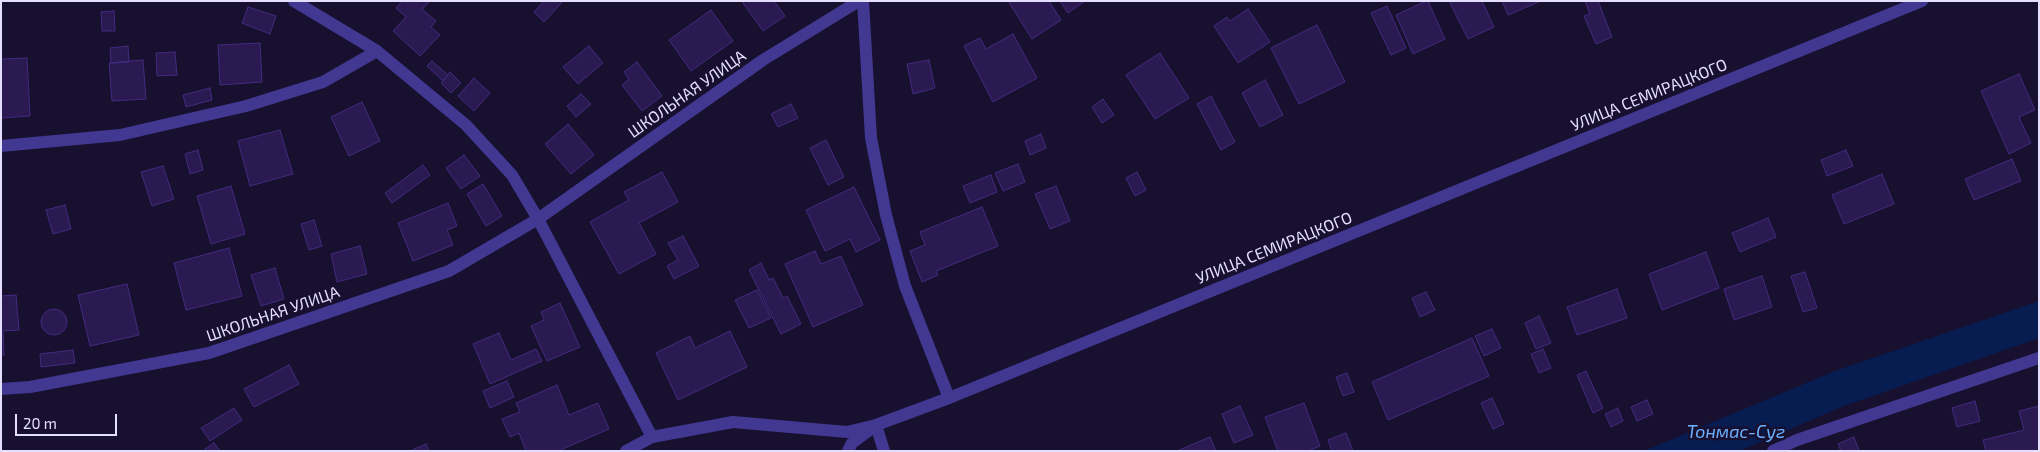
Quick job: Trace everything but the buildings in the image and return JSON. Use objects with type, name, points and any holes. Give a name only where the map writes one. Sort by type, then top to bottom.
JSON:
[{"type":"street","points":[[294,1],[377,51],[466,125],[512,175],[538,219],[652,437]]},
{"type":"street","name":"ШКОЛЬНАЯ УЛИЦА","points":[[1,389],[30,387],[209,354],[449,271],[538,219],[764,60],[859,1]]},
{"type":"street","points":[[863,1],[871,138],[886,215],[905,286],[949,398]]},
{"type":"street","name":"УЛИЦА СЕМИРАЦКОГО","points":[[626,451],[652,437],[733,422],[847,432],[876,425],[949,398],[1922,1]]},
{"type":"street","points":[[1,146],[120,135],[246,106],[323,82],[377,51]]},
{"type":"street","points":[[1773,451],[1806,437],[2039,358]]},
{"type":"street","points":[[848,451],[852,443],[876,425],[884,451]]},
{"type":"water","name":"Тонмас-Суг","points":[[2039,301],[2039,338],[1844,406],[1739,451],[1644,451],[1835,371]]}]
